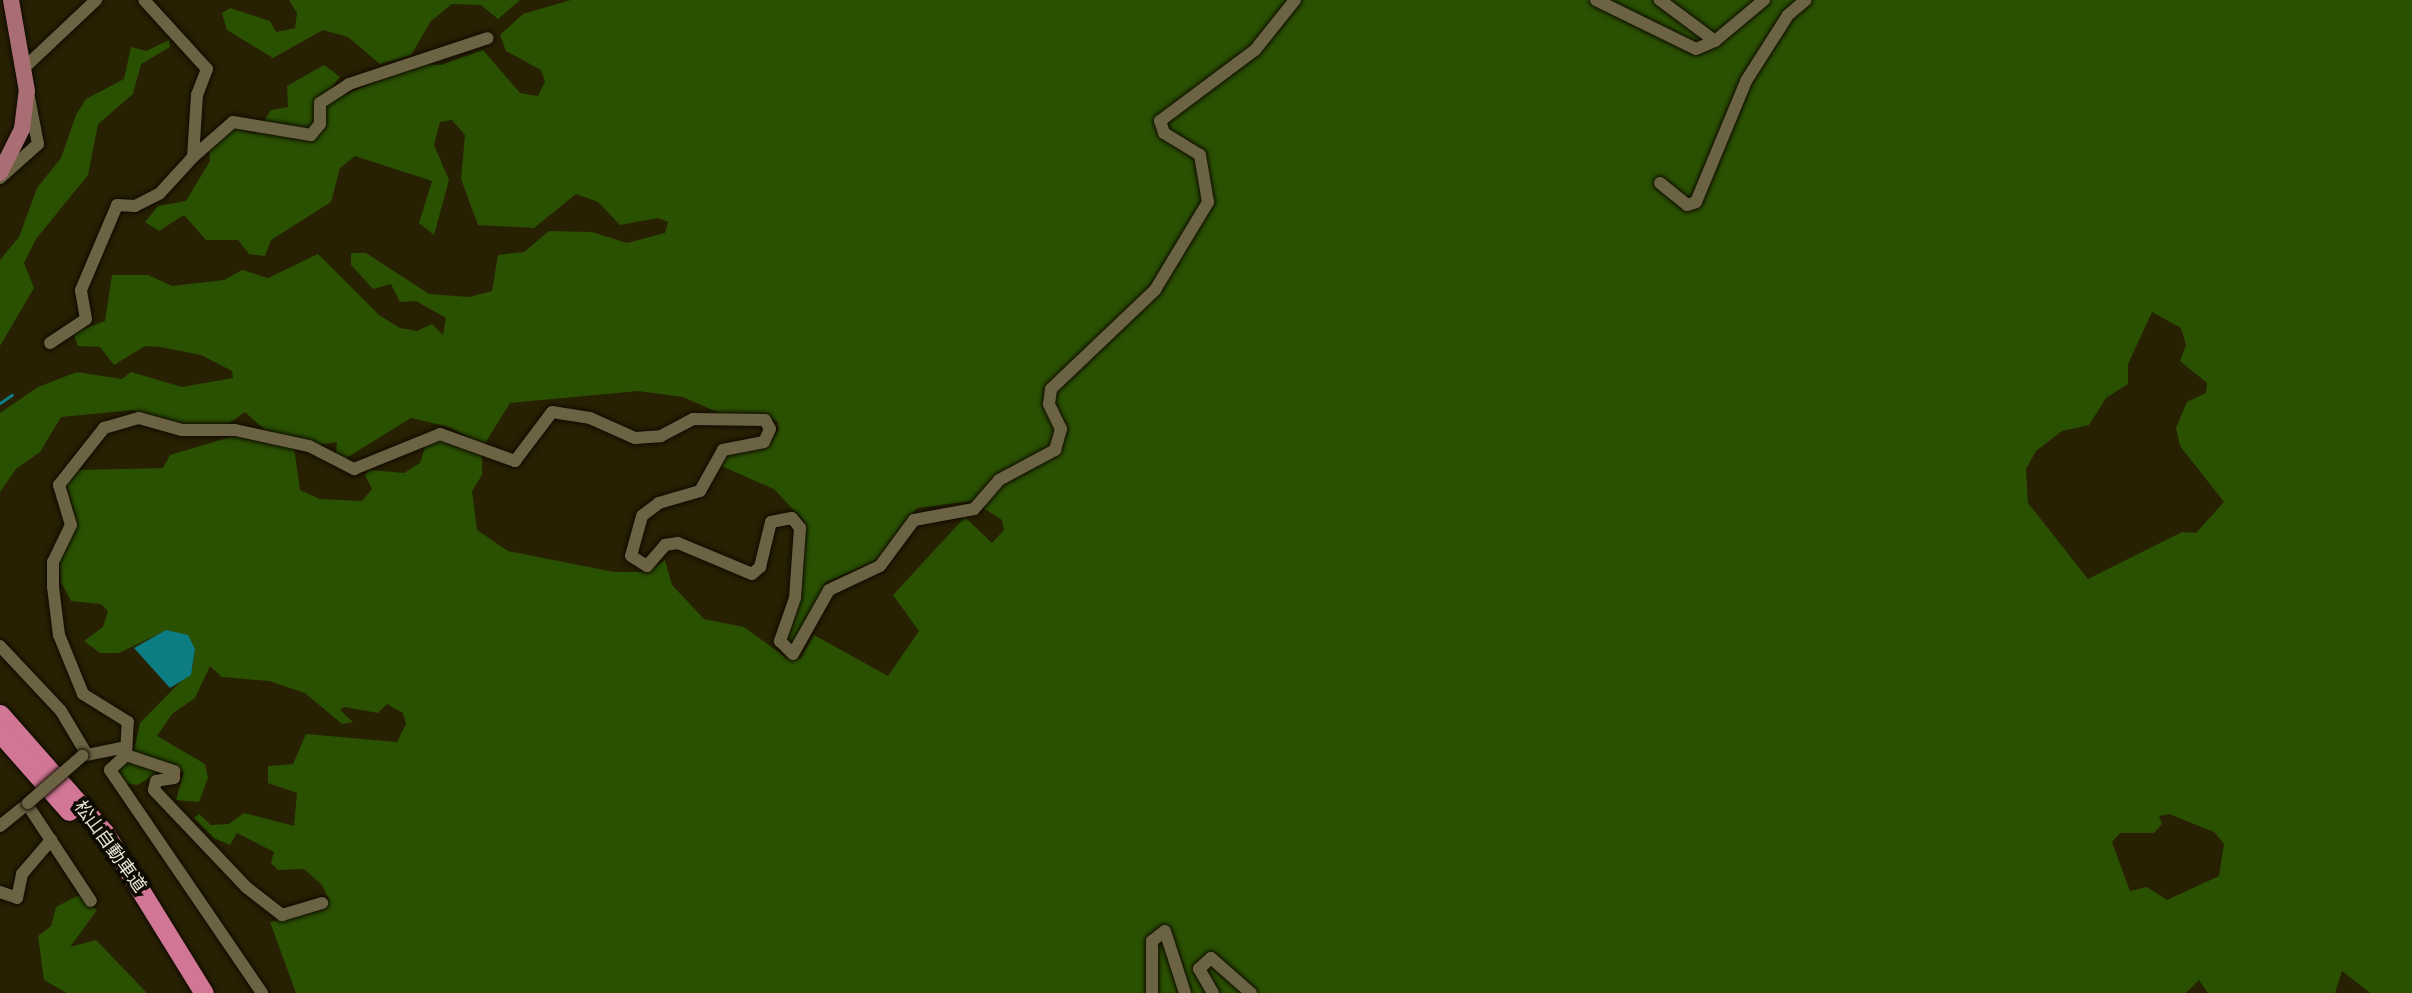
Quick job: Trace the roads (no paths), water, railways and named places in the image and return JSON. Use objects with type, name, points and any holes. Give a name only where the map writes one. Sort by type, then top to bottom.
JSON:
[{"type":"highway","name":"松山自動車道","points":[[0,714],[105,833],[204,993]]},
{"type":"highway","name":"松山自動車道","points":[[0,733],[93,840],[188,993]]},
{"type":"main road","points":[[0,176],[19,136],[27,91],[25,67],[11,0]]},
{"type":"street","points":[[25,67],[96,0]]},
{"type":"street","points":[[144,0],[207,69],[197,95],[193,157]]},
{"type":"street","points":[[262,993],[110,770],[125,751],[128,722],[83,694],[59,635],[53,562],[71,526],[60,492],[62,477],[104,428],[130,418],[298,443],[354,469],[440,434],[515,461],[552,412],[590,418],[635,438],[661,436],[693,419],[733,425],[765,420],[770,429],[764,442],[723,450],[710,463],[700,491],[642,516],[631,556],[648,566],[665,545],[678,543],[752,574],[760,567],[771,522],[792,518],[800,528],[796,587],[780,641],[793,654],[829,590],[880,566],[914,520],[975,509],[999,481],[1055,450],[1061,429],[1049,404],[1051,388],[1155,290],[1208,202],[1200,155],[1164,133],[1160,121],[1255,50],[1295,0]]},
{"type":"street","points":[[1596,0],[1696,49],[1716,41],[1764,0]]},
{"type":"street","points":[[1660,0],[1716,41]]},
{"type":"street","points":[[1660,183],[1683,203],[1696,202],[1746,81],[1788,15],[1806,0]]},
{"type":"street","points":[[50,343],[86,319],[83,282],[117,205],[135,206],[160,193],[193,157],[233,122],[311,135],[320,124],[320,103],[349,84],[488,38]]},
{"type":"street","points":[[0,646],[61,711],[84,754]]},
{"type":"street","points":[[0,827],[84,754],[125,751],[174,771],[174,778],[156,781],[154,790],[246,887],[282,915],[322,903]]},
{"type":"street","points":[[28,803],[91,901]]},
{"type":"street","points":[[0,892],[18,896],[22,874],[51,840]]},
{"type":"street","points":[[1152,993],[1152,940],[1165,931],[1185,993]]},
{"type":"street","points":[[1213,993],[1199,969],[1211,958],[1251,993]]},
{"type":"water","points":[[166,630],[188,635],[195,649],[191,675],[170,688],[134,648]]},
{"type":"waterway","points":[[0,403],[12,395]]}]
